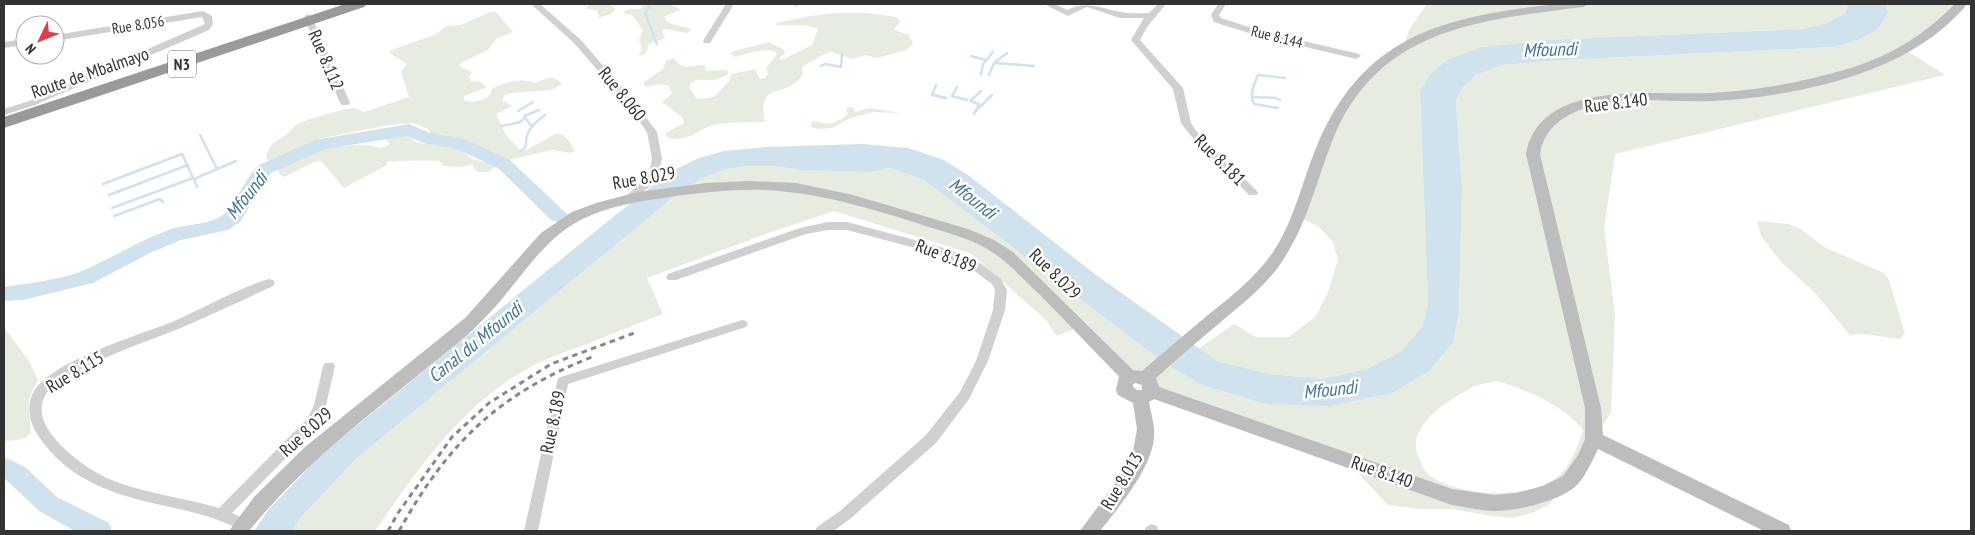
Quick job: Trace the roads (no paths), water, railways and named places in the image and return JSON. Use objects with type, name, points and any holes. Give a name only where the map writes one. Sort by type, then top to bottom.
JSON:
[{"type":"highway","name":"N3","points":[[4,119],[346,4]]},
{"type":"highway","name":"Route de Mbalmayo","points":[[4,124],[308,18],[360,4]]},
{"type":"main road","points":[[1141,386],[1163,362],[1253,286],[1272,264],[1297,216],[1339,112],[1355,88],[1374,68],[1404,45],[1453,26],[1491,16],[1583,4]]},
{"type":"main road","name":"Rue 8.140","points":[[1141,386],[1452,497],[1494,502],[1530,499],[1569,482],[1584,460],[1594,439],[1593,408],[1533,154],[1538,134],[1560,115],[1588,103],[1630,98],[1712,97],[1752,93],[1818,80],[1853,70],[1906,50],[1936,29],[1961,4]]},
{"type":"main road","name":"Rue 8.029","points":[[238,526],[299,464],[337,430],[474,319],[563,223],[634,197],[682,190],[744,185],[780,186],[892,210],[970,236],[996,247],[1011,259],[1141,386]]},
{"type":"main road","name":"Rue 8.013","points":[[1089,531],[1123,485],[1145,441],[1141,386]]},
{"type":"main road","points":[[1594,439],[1782,531]]},
{"type":"street","name":"Rue 8.060","points":[[535,4],[552,17],[578,42],[633,106],[652,132],[657,159],[654,173],[634,197]]},
{"type":"street","points":[[707,41],[730,4]]},
{"type":"street","points":[[1048,4],[1068,12],[1082,4],[1088,4],[1120,15],[1149,16]]},
{"type":"street","name":"Rue 8.181","points":[[1162,4],[1149,16],[1148,22],[1136,40],[1178,88],[1186,123],[1194,134],[1253,193]]},
{"type":"street","name":"Rue 8.144","points":[[1222,4],[1215,15],[1216,20],[1258,33],[1356,56]]},
{"type":"street","name":"Rue 8.056","points":[[4,112],[32,103],[206,28],[209,24],[208,16],[203,14],[65,36]]},
{"type":"street","name":"Rue 8.112","points":[[308,18],[345,103]]},
{"type":"street","name":"Rue 8.189","points":[[672,277],[804,231],[828,226],[847,226],[886,235],[955,257],[973,264],[996,281],[1001,290],[999,310],[982,361],[965,395],[931,439],[845,514],[822,531]]},
{"type":"street","name":"Rue 8.115","points":[[238,526],[222,514],[122,491],[84,472],[45,438],[35,416],[38,395],[49,383],[108,351],[176,325],[269,283]]},
{"type":"street","name":"Rue 8.189","points":[[531,531],[562,381],[742,324]]},
{"type":"street","points":[[222,514],[313,421],[320,405],[330,366]]},
{"type":"water","name":"Canal du Mfoundi","points":[[1848,4],[1886,4],[1888,12],[1878,29],[1857,40],[1833,47],[1563,60],[1502,65],[1476,75],[1463,87],[1456,101],[1462,189],[1459,314],[1453,342],[1429,371],[1392,393],[1330,406],[1266,404],[1200,384],[1163,362],[924,180],[890,168],[870,172],[744,166],[723,170],[703,178],[682,190],[356,459],[301,517],[292,531],[254,531],[269,509],[323,453],[639,196],[672,171],[699,158],[724,151],[766,147],[863,144],[908,148],[942,159],[968,175],[1096,275],[1217,361],[1270,374],[1322,379],[1366,369],[1401,352],[1422,327],[1428,304],[1420,92],[1430,74],[1447,60],[1482,47],[1546,40],[1803,29],[1827,23],[1845,13]]},
{"type":"waterway","points":[[648,4],[649,8],[645,13],[657,44]]},
{"type":"waterway","points":[[981,74],[983,64],[993,52]]},
{"type":"waterway","points":[[989,75],[994,63],[1007,53]]},
{"type":"waterway","points":[[821,66],[825,64],[841,67],[842,55]]},
{"type":"waterway","points":[[971,56],[986,60]]},
{"type":"waterway","points":[[995,63],[1034,66]]},
{"type":"waterway","points":[[1252,97],[1258,75],[1285,78]]},
{"type":"waterway","points":[[936,85],[932,95],[946,98]]},
{"type":"waterway","points":[[957,87],[952,96],[967,100]]},
{"type":"waterway","points":[[975,112],[979,104],[970,101],[981,91]]},
{"type":"waterway","points":[[975,112],[992,95]]},
{"type":"waterway","points":[[1252,97],[1276,98],[1280,100]]},
{"type":"waterway","points":[[1252,97],[1254,104],[1278,108]]},
{"type":"waterway","points":[[518,111],[533,102]]},
{"type":"waterway","points":[[524,116],[539,110]]},
{"type":"waterway","points":[[521,151],[526,146],[527,136],[531,128],[545,115]]},
{"type":"waterway","points":[[502,126],[520,122],[525,118],[531,125]]},
{"type":"waterway","name":"Mfoundi","points":[[4,294],[23,292],[86,278],[143,248],[177,234],[221,225],[233,217],[259,175],[265,169],[321,144],[388,132],[409,130],[426,138],[458,143],[504,164],[558,215]]},
{"type":"waterway","points":[[200,135],[217,169]]},
{"type":"waterway","points":[[103,184],[182,154],[187,165]]},
{"type":"waterway","points":[[197,187],[194,179],[236,161]]},
{"type":"waterway","points":[[109,195],[187,165]]},
{"type":"waterway","points":[[112,208],[193,178],[187,165]]},
{"type":"waterway","points":[[114,216],[160,199],[163,202]]},
{"type":"waterway","name":"Mfoundi","points":[[4,467],[22,478],[48,504],[100,531]]},
{"type":"railway","points":[[388,531],[398,513],[452,437],[489,403],[551,364],[637,332]]},
{"type":"railway","points":[[399,531],[437,472],[457,447],[479,425],[529,387],[559,371],[592,357]]}]
